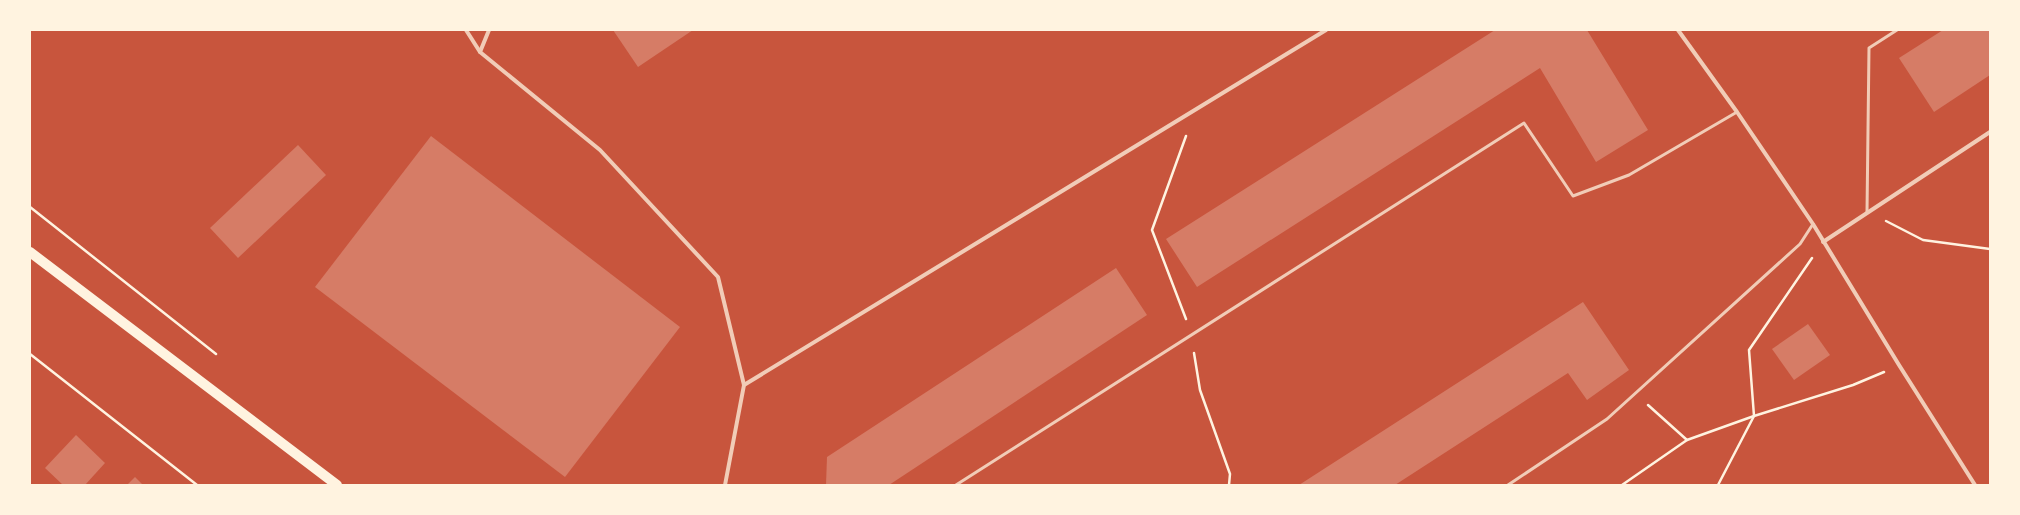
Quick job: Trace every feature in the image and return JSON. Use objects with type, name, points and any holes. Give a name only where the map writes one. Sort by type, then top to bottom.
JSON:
[{"type":"main road","points":[[30,252],[337,485]]},
{"type":"street","points":[[466,30],[480,52],[600,150],[718,277],[744,385],[725,485]]},
{"type":"street","points":[[480,52],[489,30]]},
{"type":"street","points":[[744,385],[1326,30]]},
{"type":"street","points":[[1678,30],[1737,112],[1813,224],[1899,365],[1975,485]]},
{"type":"street","points":[[1823,242],[1990,132]]},
{"type":"lane","points":[[1867,212],[1869,48],[1896,30]]},
{"type":"lane","points":[[956,485],[1524,123],[1573,196],[1629,175],[1737,112]]},
{"type":"lane","points":[[1508,485],[1607,419],[1800,244],[1813,224]]},
{"type":"path","points":[[1189,128],[1152,230],[1191,335],[1200,390],[1230,474],[1229,485]]},
{"type":"path","points":[[30,207],[216,354]]},
{"type":"path","points":[[1867,212],[1923,240],[1990,249]]},
{"type":"path","points":[[1718,485],[1754,416],[1749,350],[1823,242]]},
{"type":"path","points":[[30,354],[197,485]]},
{"type":"path","points":[[1622,485],[1687,440],[1754,416],[1853,385],[1899,365]]},
{"type":"path","points":[[1635,394],[1687,440]]},
{"type":"building","points":[[613,30],[693,30],[638,67]]},
{"type":"building","points":[[1495,30],[1587,30],[1648,130],[1596,162],[1540,68],[1197,287],[1166,239]]},
{"type":"building","points":[[1943,30],[1990,30],[1990,75],[1934,112],[1899,58]]},
{"type":"building","points":[[431,136],[680,327],[565,477],[315,287]]},
{"type":"building","points":[[298,145],[326,175],[238,258],[210,228]]},
{"type":"building","points":[[1116,268],[1147,315],[889,485],[826,485],[827,457]]},
{"type":"building","points":[[1583,302],[1629,370],[1587,400],[1568,373],[1395,485],[1299,485]]},
{"type":"building","points":[[1808,324],[1830,355],[1794,380],[1772,349]]},
{"type":"building","points":[[76,435],[105,463],[85,485],[63,485],[45,468]]},
{"type":"building","points":[[135,477],[143,485],[127,485]]}]
